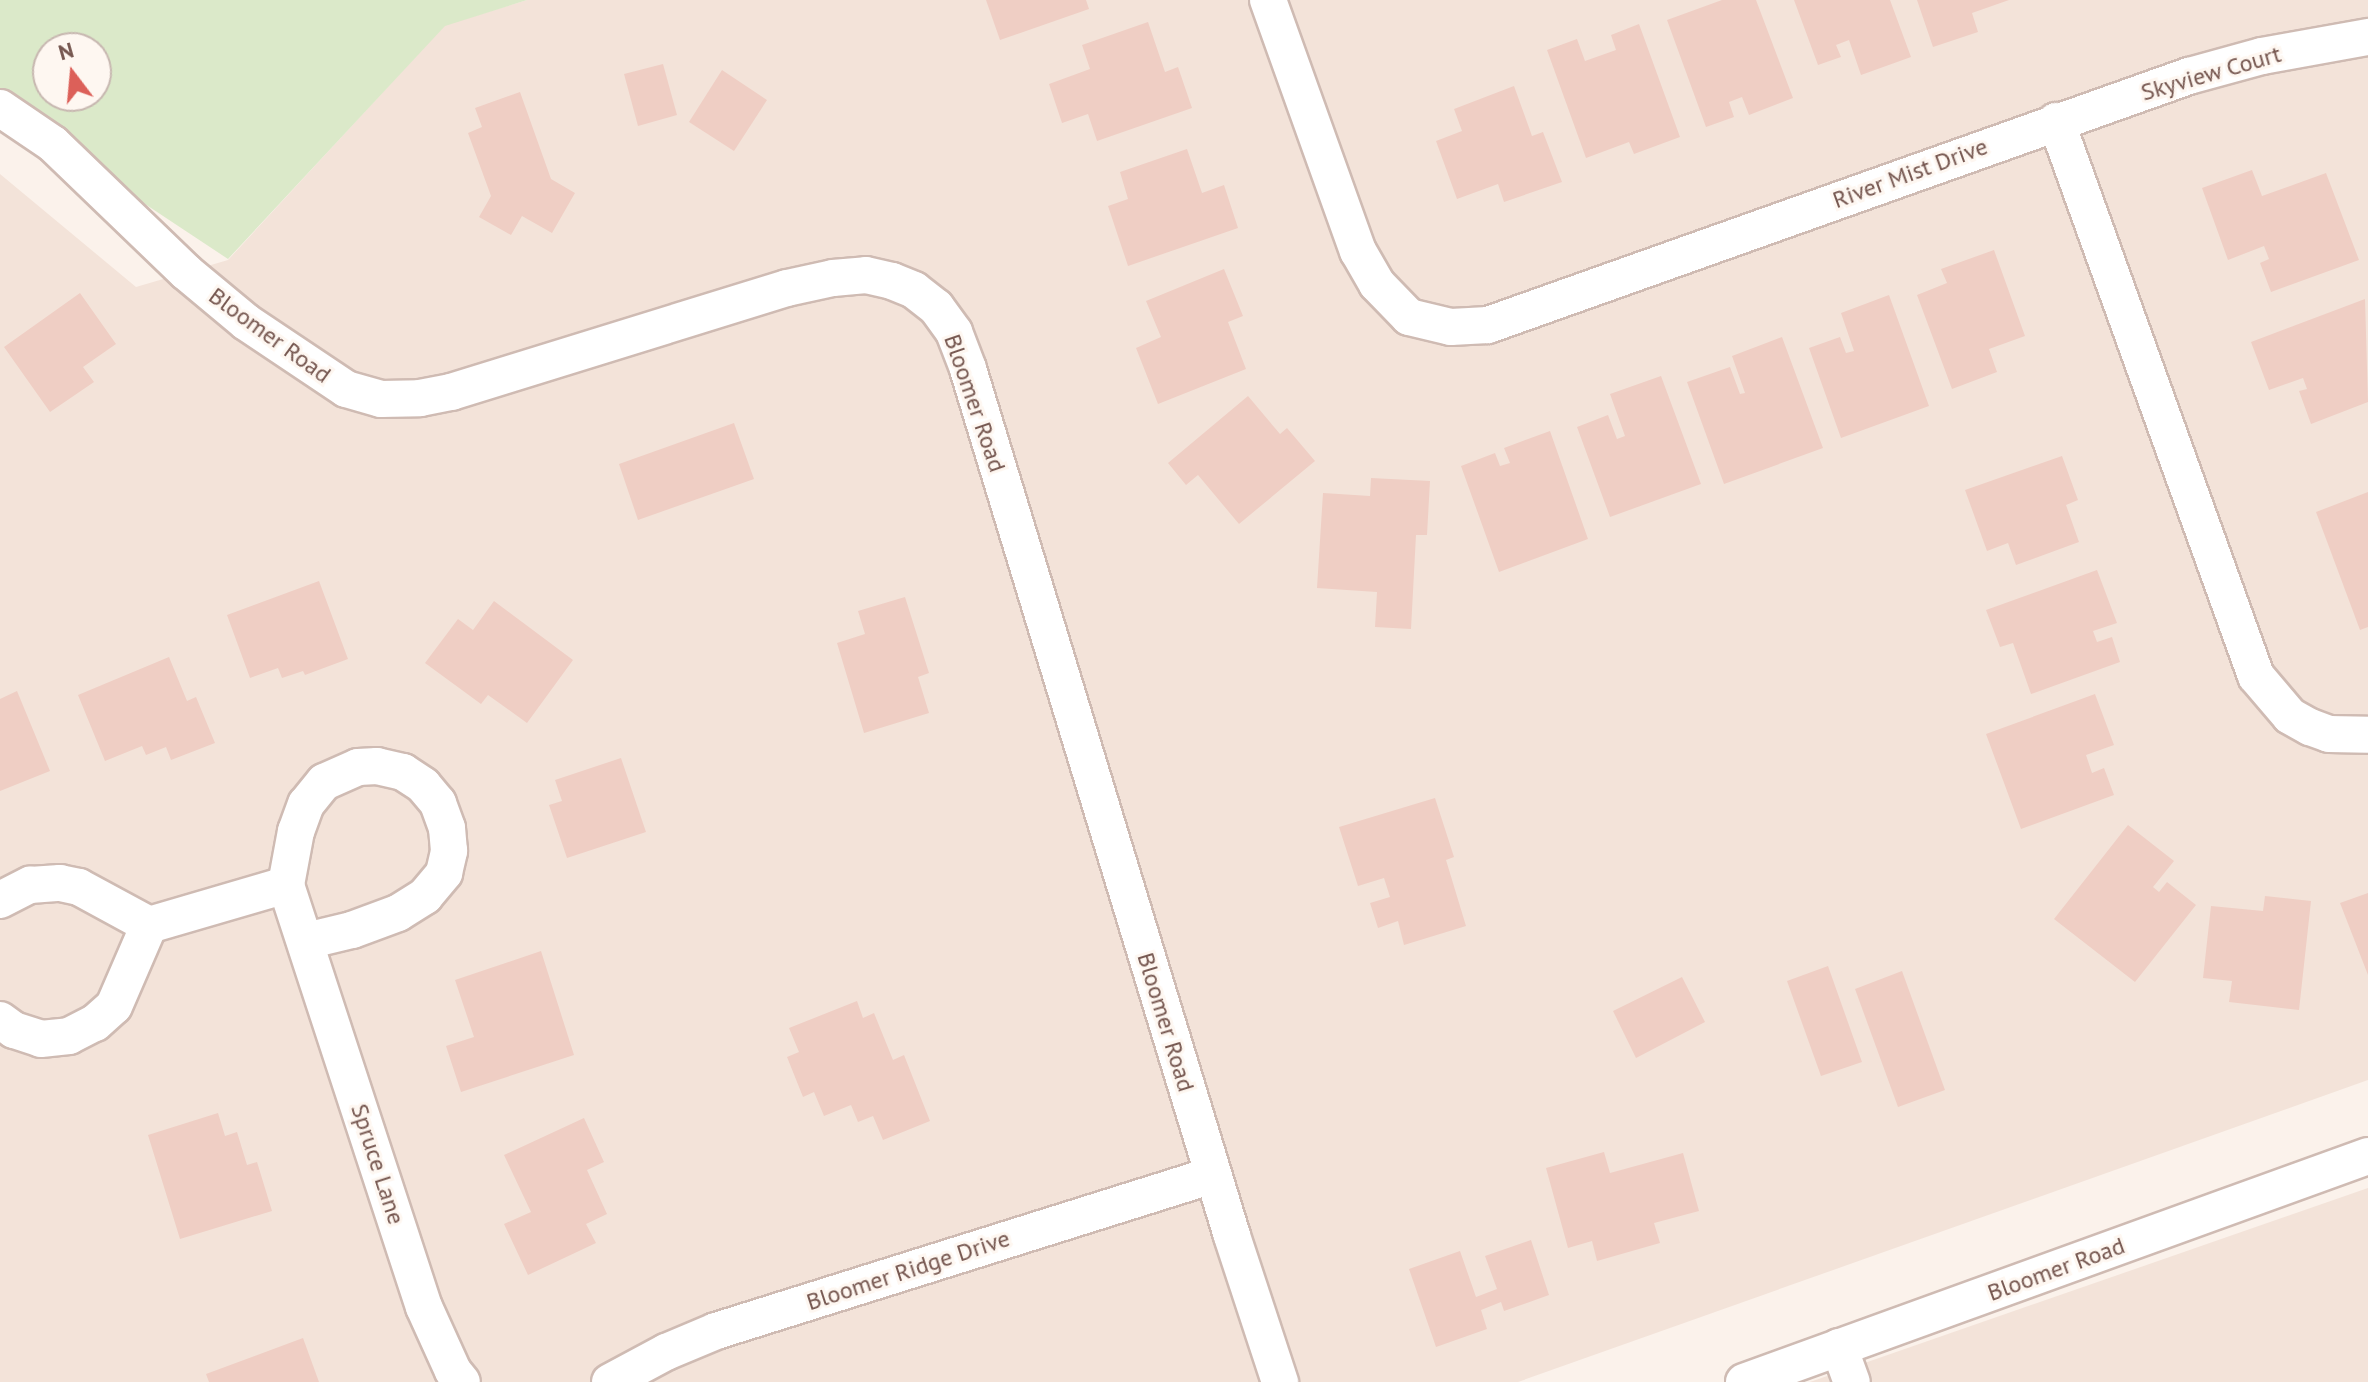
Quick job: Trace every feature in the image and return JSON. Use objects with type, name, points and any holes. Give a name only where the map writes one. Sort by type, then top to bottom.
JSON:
[{"type":"street","name":"River Mist Drive","points":[[1268,0],[1358,251],[1377,284],[1409,317],[1451,327],[1488,325],[2056,121]]},
{"type":"street","name":"Skyview Court","points":[[2056,121],[2189,76],[2262,56],[2368,37]]},
{"type":"street","name":"Bloomer Road","points":[[0,108],[53,144],[186,272],[246,322],[346,389],[381,399],[420,398],[451,392],[787,288],[833,278],[866,275],[892,281],[914,290],[936,307],[954,332],[968,369],[1213,1175],[1280,1382]]},
{"type":"street","points":[[2056,121],[2256,676],[2290,716],[2310,727],[2329,734],[2368,735]]},
{"type":"street","points":[[0,900],[30,885],[60,883],[79,887],[149,925],[286,885],[296,831],[306,804],[324,782],[336,774],[377,766],[403,772],[423,785],[438,803],[447,828],[449,851],[444,873],[425,896],[387,917],[306,941]]},
{"type":"street","name":"Spruce Lane","points":[[286,885],[424,1307],[453,1371],[462,1382]]},
{"type":"street","points":[[0,1020],[14,1030],[41,1039],[69,1036],[95,1023],[114,1006],[149,925]]},
{"type":"street","name":"Bloomer Road","points":[[1744,1382],[2368,1156]]},
{"type":"street","name":"Bloomer Ridge Drive","points":[[610,1382],[666,1352],[716,1331],[1213,1175]]},
{"type":"street","points":[[1839,1347],[1852,1382]]},
{"type":"shaded area","points":[[527,0],[2368,0],[2368,1080],[1518,1382],[0,1382],[0,174],[136,287],[228,260],[445,25]]},
{"type":"shaded area","points":[[2368,1188],[2368,1382],[1810,1382]]},
{"type":"green space","points":[[0,0],[527,0],[445,26],[228,259],[0,108]]},
{"type":"building","points":[[986,0],[1086,0],[1089,9],[1000,40]]},
{"type":"building","points":[[1722,0],[1756,0],[1793,98],[1749,115],[1742,97],[1729,102],[1734,117],[1706,127],[1667,20]]},
{"type":"building","points":[[1794,0],[1890,0],[1911,57],[1861,75],[1849,40],[1836,45],[1841,57],[1818,65]]},
{"type":"building","points":[[1917,0],[2009,0],[1972,13],[1978,32],[1933,47]]},
{"type":"building","points":[[1148,22],[1165,72],[1178,67],[1192,108],[1097,141],[1088,114],[1062,123],[1049,84],[1090,69],[1082,45]]},
{"type":"building","points":[[1639,24],[1680,137],[1634,154],[1629,142],[1586,158],[1547,50],[1577,39],[1585,61],[1616,50],[1611,35]]},
{"type":"building","points":[[663,64],[677,115],[638,126],[624,74]]},
{"type":"building","points":[[722,70],[767,100],[734,151],[689,122]]},
{"type":"building","points":[[1514,86],[1532,136],[1543,132],[1562,182],[1504,202],[1498,184],[1457,199],[1436,141],[1462,131],[1454,109]]},
{"type":"building","points":[[520,92],[551,179],[575,193],[552,233],[522,216],[511,235],[479,217],[491,196],[468,133],[482,127],[475,108]]},
{"type":"building","points":[[1187,149],[1202,193],[1224,185],[1238,228],[1128,266],[1108,206],[1128,199],[1120,172]]},
{"type":"building","points":[[2252,170],[2262,196],[2326,173],[2359,260],[2271,292],[2260,263],[2269,259],[2264,246],[2228,260],[2202,188]]},
{"type":"building","points":[[1994,250],[2025,336],[1989,349],[1997,372],[1952,389],[1917,295],[1947,283],[1941,269]]},
{"type":"building","points":[[1224,269],[1243,316],[1228,322],[1246,369],[1158,404],[1136,348],[1161,337],[1146,301]]},
{"type":"building","points":[[80,293],[116,344],[83,367],[94,382],[50,412],[4,347]]},
{"type":"building","points":[[1889,295],[1929,406],[1841,438],[1809,348],[1840,337],[1846,353],[1854,351],[1841,313]]},
{"type":"building","points":[[2365,299],[2368,402],[2311,424],[2299,391],[2307,389],[2303,378],[2269,390],[2251,342]]},
{"type":"building","points":[[1782,337],[1823,448],[1724,484],[1687,382],[1730,367],[1740,394],[1745,393],[1732,356]]},
{"type":"building","points":[[1661,376],[1701,484],[1610,517],[1577,427],[1608,415],[1617,439],[1625,436],[1610,394]]},
{"type":"building","points":[[1248,396],[1280,434],[1287,428],[1315,461],[1239,524],[1198,475],[1186,485],[1168,463]]},
{"type":"building","points":[[734,423],[754,479],[638,520],[619,464]]},
{"type":"building","points":[[1550,431],[1588,539],[1499,572],[1461,466],[1495,453],[1500,466],[1510,463],[1504,448]]},
{"type":"building","points":[[2062,456],[2078,500],[2066,505],[2079,542],[2016,565],[2008,543],[1987,551],[1965,490]]},
{"type":"building","points":[[1371,478],[1430,481],[1427,535],[1416,535],[1411,629],[1375,627],[1377,592],[1317,588],[1323,493],[1370,496]]},
{"type":"building","points":[[2368,492],[2368,627],[2360,630],[2316,512]]},
{"type":"building","points":[[2097,570],[2117,623],[2093,631],[2097,642],[2112,637],[2120,662],[2031,694],[2013,643],[2000,647],[1986,610]]},
{"type":"building","points":[[319,581],[348,659],[305,675],[303,671],[282,678],[278,668],[250,678],[227,615]]},
{"type":"building","points":[[905,597],[929,673],[918,677],[929,713],[864,733],[837,643],[865,634],[858,611]]},
{"type":"building","points":[[494,601],[573,660],[527,723],[488,695],[481,704],[425,663],[458,619],[473,630]]},
{"type":"building","points":[[169,657],[187,701],[196,697],[215,743],[171,760],[166,747],[146,755],[142,746],[105,761],[78,695]]},
{"type":"building","points":[[17,691],[50,771],[0,791],[0,699]]},
{"type":"building","points":[[2095,694],[2114,745],[2086,755],[2092,773],[2104,768],[2114,795],[2021,829],[1986,734]]},
{"type":"building","points":[[621,758],[646,832],[567,858],[549,805],[562,801],[555,780]]},
{"type":"building","points":[[1435,798],[1454,857],[1446,860],[1466,926],[1404,945],[1398,921],[1378,928],[1370,903],[1390,897],[1384,878],[1358,886],[1339,827]]},
{"type":"building","points":[[2128,825],[2174,861],[2153,887],[2159,892],[2167,882],[2196,905],[2135,982],[2054,919]]},
{"type":"building","points":[[2368,893],[2368,975],[2340,903]]},
{"type":"building","points":[[2265,896],[2311,901],[2299,1010],[2229,1002],[2232,981],[2203,978],[2211,906],[2263,911]]},
{"type":"building","points":[[541,951],[574,1055],[461,1092],[446,1046],[474,1037],[455,980]]},
{"type":"building","points":[[1828,966],[1862,1062],[1821,1076],[1787,981]]},
{"type":"building","points":[[1902,971],[1945,1090],[1898,1107],[1855,989]]},
{"type":"building","points":[[1682,977],[1705,1022],[1636,1058],[1613,1011]]},
{"type":"building","points":[[857,1001],[863,1018],[874,1013],[893,1060],[904,1055],[930,1121],[883,1140],[873,1116],[858,1122],[851,1105],[824,1116],[814,1092],[803,1097],[787,1057],[799,1052],[789,1028]]},
{"type":"building","points":[[218,1113],[225,1136],[237,1132],[247,1165],[257,1162],[272,1211],[180,1239],[148,1135]]},
{"type":"building","points":[[584,1118],[604,1162],[587,1170],[607,1214],[586,1224],[596,1243],[528,1275],[504,1224],[531,1212],[504,1155]]},
{"type":"building","points":[[1604,1152],[1610,1173],[1683,1153],[1699,1211],[1654,1223],[1660,1243],[1597,1261],[1592,1241],[1568,1248],[1546,1168]]},
{"type":"building","points":[[1531,1240],[1549,1295],[1504,1311],[1501,1302],[1481,1310],[1487,1329],[1436,1347],[1409,1269],[1460,1251],[1476,1297],[1497,1289],[1485,1256]]},
{"type":"building","points":[[303,1338],[319,1382],[209,1382],[206,1374]]}]
